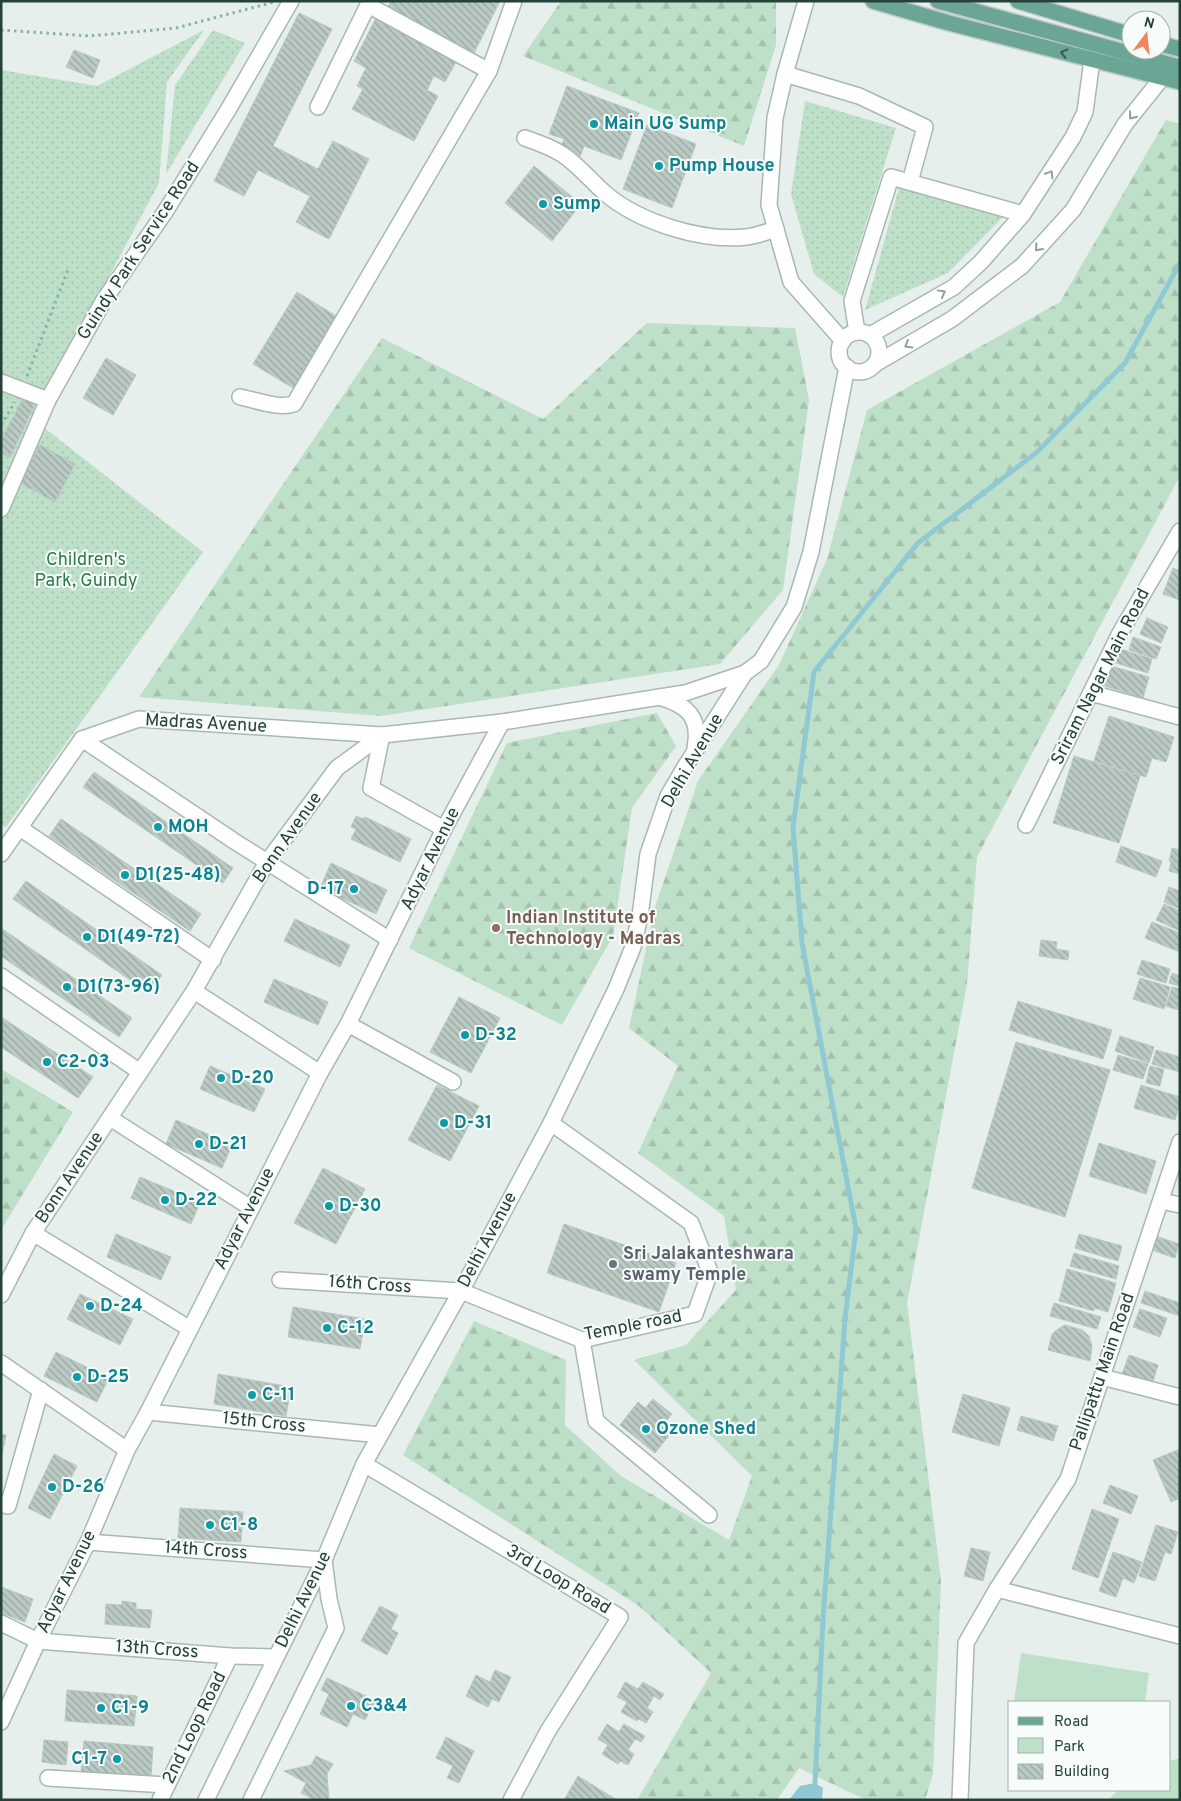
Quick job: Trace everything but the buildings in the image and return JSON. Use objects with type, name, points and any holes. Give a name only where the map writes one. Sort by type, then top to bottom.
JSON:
[{"type":"main road","points":[[873,1],[949,23],[1180,82]]},
{"type":"main road","points":[[938,1],[1178,67]]},
{"type":"main road","points":[[1018,1],[1121,32]]},
{"type":"street","name":"Guindy Park Service Road","points":[[1,509],[48,400],[104,300],[165,212],[228,110],[291,1]]},
{"type":"street","points":[[240,397],[280,405],[294,404],[489,71],[514,1]]},
{"type":"street","points":[[806,1],[785,74],[775,118],[769,205],[791,282],[843,340]]},
{"type":"street","points":[[318,107],[369,3],[489,71]]},
{"type":"street","points":[[1092,60],[1085,112],[1073,137],[1023,214],[981,262],[954,287],[863,333],[847,336],[840,346],[840,357],[847,367],[858,372],[870,368],[952,319],[1022,266],[1073,210],[1125,124],[1162,78]]},
{"type":"street","points":[[785,74],[860,96],[925,127],[910,182]]},
{"type":"street","points":[[525,138],[545,144],[566,156],[625,209],[680,230],[714,237],[747,237],[776,229]]},
{"type":"street","points":[[875,364],[878,358],[878,345],[863,333],[852,301],[891,177],[1023,214]]},
{"type":"street","points":[[444,829],[371,788],[382,735],[502,722],[685,693],[745,673],[761,661],[794,607],[811,552],[847,367]]},
{"type":"street","points":[[1,382],[48,400]]},
{"type":"street","name":"Sriram Nagar Main Road","points":[[1026,825],[1120,632],[1180,531]]},
{"type":"street","name":"Delhi Avenue","points":[[206,1800],[324,1560],[364,1464],[461,1291],[551,1123],[616,989],[629,955],[640,916],[648,854],[668,796],[745,673]]},
{"type":"street","points":[[1091,693],[1180,717]]},
{"type":"street","points":[[658,697],[676,703],[691,714],[698,733],[694,753]]},
{"type":"street","name":"Madras Avenue","points":[[82,739],[139,719],[382,735]]},
{"type":"street","name":"Adyar Avenue","points":[[1,1722],[38,1641],[88,1542],[127,1450],[320,1073],[348,1024],[444,829],[502,722]]},
{"type":"street","name":"Bonn Avenue","points":[[1,1295],[33,1233],[194,991],[267,862],[337,768],[382,735]]},
{"type":"street","points":[[1,854],[82,739],[267,862],[390,940]]},
{"type":"street","points":[[20,828],[213,960]]},
{"type":"street","points":[[1,976],[140,1072]]},
{"type":"street","points":[[194,991],[320,1073]]},
{"type":"street","points":[[348,1024],[453,1082]]},
{"type":"street","points":[[110,1118],[250,1208]]},
{"type":"street","name":"Temple road","points":[[461,1291],[582,1340],[695,1314],[710,1272],[691,1223],[551,1123]]},
{"type":"street","name":"Pallipattu Main Road","points":[[960,1800],[966,1643],[997,1589],[1068,1479],[1179,1150]]},
{"type":"street","points":[[1161,1200],[1180,1205]]},
{"type":"street","points":[[33,1233],[190,1329]]},
{"type":"street","name":"16th Cross","points":[[280,1280],[461,1291]]},
{"type":"street","points":[[582,1340],[596,1421],[709,1515]]},
{"type":"street","points":[[1,1363],[127,1450]]},
{"type":"street","points":[[1102,1377],[1180,1397]]},
{"type":"street","points":[[1,1504],[8,1506],[41,1390]]},
{"type":"street","name":"15th Cross","points":[[148,1412],[380,1435]]},
{"type":"street","name":"3rd Loop Road","points":[[364,1464],[620,1617],[548,1731],[511,1800]]},
{"type":"street","name":"14th Cross","points":[[88,1542],[324,1560]]},
{"type":"street","points":[[251,1800],[336,1628],[329,1598],[324,1560]]},
{"type":"street","points":[[997,1589],[1180,1636]]},
{"type":"street","points":[[1,1623],[38,1641]]},
{"type":"street","name":"13th Cross","points":[[38,1641],[230,1656],[275,1657]]},
{"type":"street","name":"2nd Loop Road","points":[[160,1800],[230,1656]]},
{"type":"street","points":[[48,1778],[167,1785]]},
{"type":"path","points":[[1,30],[90,36],[176,28],[275,1]]},
{"type":"path","points":[[1,425],[22,390],[69,267]]},
{"type":"green space","points":[[561,1],[776,1],[776,45],[744,146],[523,56]]},
{"type":"green space","name":"Children's Park, Guindy","points":[[204,30],[167,82],[159,183],[33,419],[203,552],[6,827],[1,825],[1,70],[97,86]]},
{"type":"green space","points":[[213,30],[245,43],[166,174],[175,85]]},
{"type":"green space","points":[[805,101],[896,128],[843,297],[814,274],[791,194]]},
{"type":"green space","points":[[1166,120],[1180,124],[1180,476],[977,857],[967,984],[907,1303],[941,1581],[933,1774],[925,1800],[866,1800],[799,1768],[777,1800],[637,1800],[711,1673],[639,1606],[403,1455],[474,1321],[566,1360],[565,1425],[621,1476],[729,1540],[752,1476],[634,1360],[686,1345],[736,1290],[724,1216],[638,1153],[678,1066],[629,1028],[655,907],[698,781],[779,665],[827,559],[867,410],[1060,302]]},
{"type":"green space","points":[[899,188],[1004,216],[948,273],[865,310]]},
{"type":"green space","points":[[647,323],[795,328],[809,400],[783,590],[720,664],[381,716],[139,697],[382,338],[543,419]]},
{"type":"green space","points":[[657,713],[676,746],[632,808],[613,936],[562,1025],[409,948],[507,743]]},
{"type":"green space","points":[[1,1069],[73,1112],[1,1230]]},
{"type":"green space","points":[[1021,1653],[1149,1673],[1145,1701],[1014,1701]]},
{"type":"green space","points":[[1180,1758],[1180,1800],[1108,1800],[1118,1791],[1171,1791],[1171,1761]]},
{"type":"water","points":[[815,1783],[823,1788],[822,1800],[789,1800],[800,1786]]},
{"type":"waterway","points":[[815,1783],[823,1619],[845,1319],[856,1229],[802,943],[793,827],[814,672],[918,543],[1036,453],[1125,363],[1180,263]]},
{"type":"place","name":"Main UG Sump","points":[[594,124]]},
{"type":"place","name":"Pump House","points":[[659,166]]},
{"type":"place","name":"Sump","points":[[543,204]]},
{"type":"place","name":"MOH","points":[[158,827]]},
{"type":"place","name":"D1(25-48)","points":[[125,875]]},
{"type":"place","name":"D-17","points":[[354,889]]},
{"type":"place","name":"Indian Institute of Technology - Madras","points":[[496,928]]},
{"type":"place","name":"D1(49-72)","points":[[87,937]]},
{"type":"place","name":"D1(73-96)","points":[[67,987]]},
{"type":"place","name":"D-32","points":[[465,1035]]},
{"type":"place","name":"C2-03","points":[[47,1062]]},
{"type":"place","name":"D-20","points":[[221,1078]]},
{"type":"place","name":"D-31","points":[[444,1123]]},
{"type":"place","name":"D-21","points":[[199,1144]]},
{"type":"place","name":"D-22","points":[[165,1200]]},
{"type":"place","name":"D-30","points":[[329,1206]]},
{"type":"place","name":"Sri Jalakanteshwara swamy Temple","points":[[613,1264]]},
{"type":"place","name":"D-24","points":[[90,1306]]},
{"type":"place","name":"C-12","points":[[327,1328]]},
{"type":"place","name":"D-25","points":[[77,1377]]},
{"type":"place","name":"C-11","points":[[252,1395]]},
{"type":"place","name":"Ozone Shed","points":[[646,1429]]},
{"type":"place","name":"D-26","points":[[52,1487]]},
{"type":"place","name":"C1-8","points":[[210,1525]]},
{"type":"place","name":"C3&4","points":[[351,1706]]},
{"type":"place","name":"C1-9","points":[[101,1708]]},
{"type":"place","name":"C1-7","points":[[117,1759]]}]
